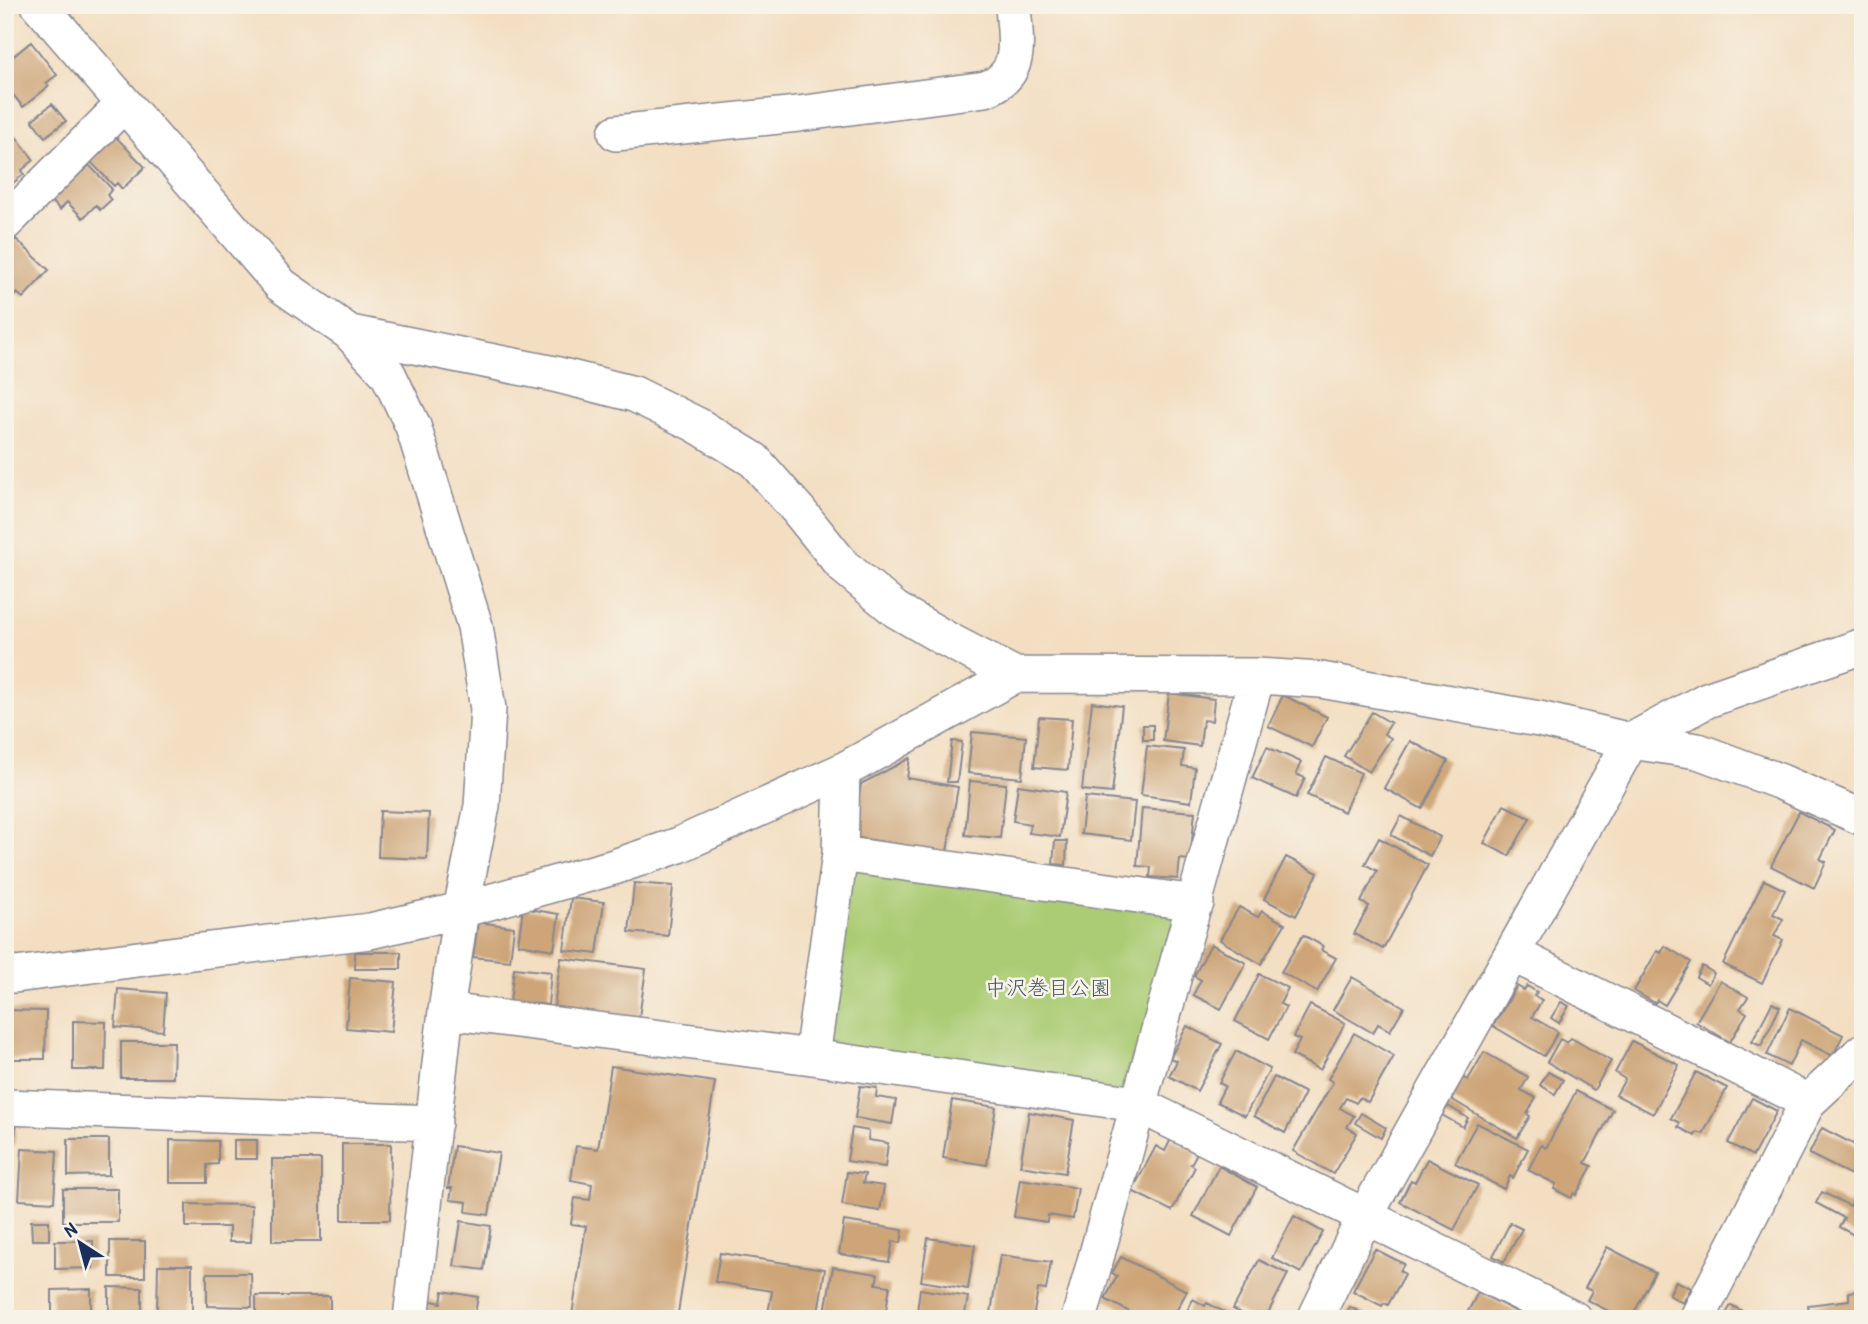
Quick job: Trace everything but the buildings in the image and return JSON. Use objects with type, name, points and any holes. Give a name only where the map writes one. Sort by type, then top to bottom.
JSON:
[{"type":"street","points":[[39,5],[281,285],[350,333],[388,374],[413,426],[475,626],[488,709],[482,806],[461,910],[446,1011],[411,1319]]},
{"type":"street","points":[[616,133],[798,114],[985,89],[1000,82],[1011,70],[1015,59],[1013,5]]},
{"type":"street","points":[[5,223],[124,104]]},
{"type":"street","points":[[350,333],[554,374],[634,394],[697,425],[754,460],[843,566],[896,610],[1015,675],[1257,676],[1321,680],[1539,719],[1631,741],[1698,751],[1781,782],[1863,818]]},
{"type":"street","points":[[1315,1319],[1365,1216],[1631,741],[1706,700],[1863,646]]},
{"type":"street","points":[[5,974],[15,975],[370,931],[461,910],[614,867],[679,845],[842,771],[1015,675]]},
{"type":"street","points":[[1079,1319],[1257,676]]},
{"type":"street","points":[[812,1057],[840,854],[842,771]]},
{"type":"street","points":[[840,854],[1196,903]]},
{"type":"street","points":[[1513,954],[1808,1102]]},
{"type":"street","points":[[446,1011],[812,1057],[1137,1104],[1574,1319]]},
{"type":"street","points":[[1697,1319],[1808,1102],[1863,1051]]},
{"type":"street","points":[[5,1107],[434,1123]]},
{"type":"green space","name":"中沢巻目公園","points":[[840,854],[1196,903],[1137,1104],[812,1057]]}]
